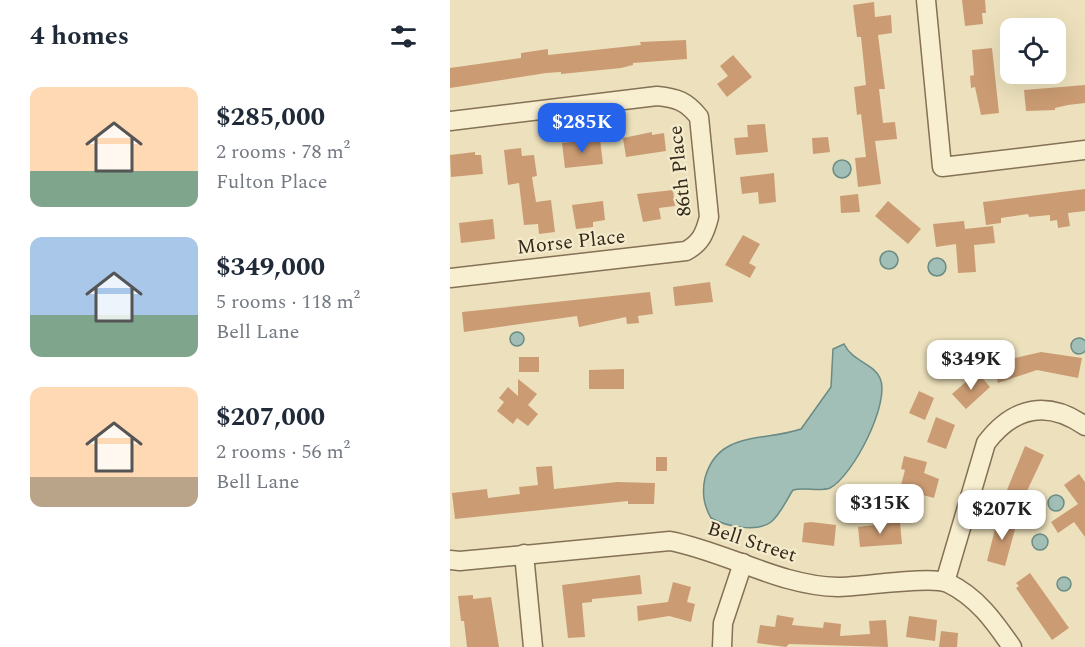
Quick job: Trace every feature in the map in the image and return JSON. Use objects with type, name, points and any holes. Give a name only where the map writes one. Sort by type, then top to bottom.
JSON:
[{"type":"street","points":[[926,0],[942,167],[1085,150]]},
{"type":"street","name":"86th Place","points":[[450,121],[655,97],[678,98],[690,106],[699,117],[709,216],[706,232],[697,245]]},
{"type":"street","name":"Morse Place","points":[[450,278],[674,253],[697,245]]},
{"type":"street","points":[[1012,647],[973,598],[945,582],[986,443],[1005,422],[1018,414],[1052,410],[1068,415],[1085,426]]},
{"type":"street","name":"Bell Street","points":[[450,560],[460,561],[670,541],[704,548],[787,578],[834,586],[945,582]]},
{"type":"street","points":[[524,554],[533,647]]},
{"type":"street","points":[[722,647],[723,623],[743,563]]},
{"type":"water","points":[[842,160],[848,163],[851,169],[848,175],[842,178],[836,175],[833,169],[836,163]]},
{"type":"water","points":[[889,251],[895,254],[898,260],[895,266],[889,269],[883,266],[880,260],[883,254]]},
{"type":"water","points":[[937,258],[943,261],[946,267],[943,273],[937,276],[931,273],[928,267],[931,261]]},
{"type":"water","points":[[514,332],[520,332],[524,339],[520,346],[514,346],[510,342],[510,336]]},
{"type":"water","points":[[1076,339],[1084,341],[1086,349],[1082,353],[1076,353],[1072,349],[1072,343]]},
{"type":"water","points":[[844,344],[852,355],[877,373],[882,389],[880,404],[868,438],[849,469],[830,488],[793,490],[777,515],[765,525],[741,527],[724,524],[711,518],[705,503],[704,488],[711,463],[720,452],[744,440],[801,429],[831,387],[833,349]]},
{"type":"water","points":[[1056,495],[1064,503],[1056,511],[1048,503]]},
{"type":"water","points":[[859,500],[865,503],[868,509],[865,515],[859,518],[853,515],[850,509],[853,503]]},
{"type":"water","points":[[1040,534],[1048,542],[1040,550],[1032,542]]},
{"type":"water","points":[[1061,577],[1067,577],[1071,584],[1067,591],[1061,591],[1057,587],[1057,581]]},
{"type":"building","points":[[962,0],[985,0],[986,13],[982,13],[983,24],[965,26]]},
{"type":"building","points":[[874,2],[875,17],[891,15],[892,33],[878,35],[885,89],[879,89],[883,123],[895,122],[897,139],[875,141],[881,184],[858,187],[855,158],[866,157],[861,114],[857,115],[854,87],[866,85],[861,37],[857,37],[853,5]]},
{"type":"building","points":[[686,40],[687,59],[633,63],[633,65],[621,68],[561,74],[561,72],[546,73],[450,88],[450,68],[521,58],[521,53],[548,49],[548,55],[641,45],[640,42]]},
{"type":"building","points":[[992,48],[999,113],[981,115],[975,87],[971,88],[970,76],[974,75],[972,50]]},
{"type":"building","points":[[733,55],[752,77],[727,97],[717,84],[728,76],[720,66]]},
{"type":"building","points":[[1085,85],[1085,103],[1055,108],[1055,110],[1026,111],[1024,90]]},
{"type":"building","points":[[765,124],[768,152],[736,155],[734,138],[748,137],[747,125]]},
{"type":"building","points":[[652,132],[652,135],[664,133],[666,151],[626,157],[623,138]]},
{"type":"building","points":[[828,137],[830,152],[813,154],[812,138]]},
{"type":"building","points":[[600,139],[603,164],[565,168],[562,143]]},
{"type":"building","points":[[521,148],[522,156],[534,155],[537,176],[532,177],[536,202],[551,200],[555,232],[539,234],[538,224],[524,225],[519,183],[508,185],[504,150]]},
{"type":"building","points":[[475,152],[475,155],[481,155],[483,174],[451,177],[450,155]]},
{"type":"building","points":[[774,173],[776,202],[759,204],[758,192],[742,194],[740,177]]},
{"type":"building","points":[[1085,189],[1085,211],[1068,213],[1070,226],[1058,228],[1057,220],[1050,221],[1050,215],[1029,217],[1028,214],[1001,218],[1001,223],[986,225],[983,202]]},
{"type":"building","points":[[673,190],[675,206],[659,208],[661,219],[643,222],[637,194]]},
{"type":"building","points":[[858,194],[860,212],[841,213],[840,196]]},
{"type":"building","points":[[603,201],[605,220],[593,222],[593,227],[576,229],[572,205]]},
{"type":"building","points":[[888,201],[921,229],[908,244],[875,216]]},
{"type":"building","points":[[493,219],[495,239],[461,243],[459,223]]},
{"type":"building","points":[[964,221],[965,229],[993,226],[995,243],[974,245],[976,272],[958,273],[956,244],[936,247],[933,224]]},
{"type":"building","points":[[743,235],[760,244],[749,263],[756,267],[750,278],[725,265]]},
{"type":"building","points":[[710,282],[713,302],[675,306],[673,287]]},
{"type":"building","points":[[650,292],[653,314],[638,316],[639,323],[627,324],[626,317],[579,327],[577,316],[464,332],[462,312]]},
{"type":"building","points":[[1041,352],[1082,358],[1078,378],[1037,370],[998,383],[993,363]]},
{"type":"building","points":[[519,357],[539,357],[539,372],[519,372]]},
{"type":"building","points":[[624,369],[624,389],[589,389],[589,370]]},
{"type":"building","points":[[977,372],[990,387],[966,409],[952,394]]},
{"type":"building","points":[[518,379],[537,394],[528,405],[538,414],[528,426],[517,418],[513,424],[497,411],[504,402],[499,398],[508,387],[518,396]]},
{"type":"building","points":[[919,391],[934,398],[925,420],[909,413]]},
{"type":"building","points":[[936,417],[955,425],[946,449],[927,442]]},
{"type":"building","points":[[1025,446],[1044,455],[1022,497],[1007,490]]},
{"type":"building","points":[[904,456],[927,462],[924,473],[939,479],[934,498],[900,489],[905,470],[901,469]]},
{"type":"building","points":[[656,457],[667,457],[667,471],[656,471]]},
{"type":"building","points":[[552,466],[554,489],[617,482],[655,483],[654,504],[628,504],[628,501],[455,519],[452,493],[487,489],[488,498],[520,494],[519,487],[538,485],[536,467]]},
{"type":"building","points":[[1079,474],[1085,482],[1085,537],[1074,522],[1058,533],[1051,522],[1078,504],[1064,485]]},
{"type":"building","points":[[998,517],[1017,522],[1005,566],[987,561]]},
{"type":"building","points":[[900,522],[902,544],[860,547],[858,527]]},
{"type":"building","points":[[804,523],[836,525],[834,546],[802,542]]},
{"type":"building","points":[[1030,573],[1069,628],[1052,640],[1016,588],[1019,586],[1016,583]]},
{"type":"building","points":[[640,575],[642,594],[592,599],[592,602],[582,603],[585,637],[568,638],[562,585]]},
{"type":"building","points":[[673,582],[691,587],[687,602],[695,604],[691,622],[669,616],[638,621],[637,606],[668,602]]},
{"type":"building","points":[[473,595],[473,599],[491,597],[499,647],[467,647],[458,596]]},
{"type":"building","points":[[777,615],[794,618],[792,625],[823,628],[824,622],[841,624],[840,636],[870,634],[869,621],[886,620],[888,647],[789,644],[786,647],[757,643],[760,625],[775,627]]},
{"type":"building","points":[[909,616],[937,620],[935,641],[906,637]]},
{"type":"building","points":[[941,631],[958,633],[957,647],[939,647]]}]
